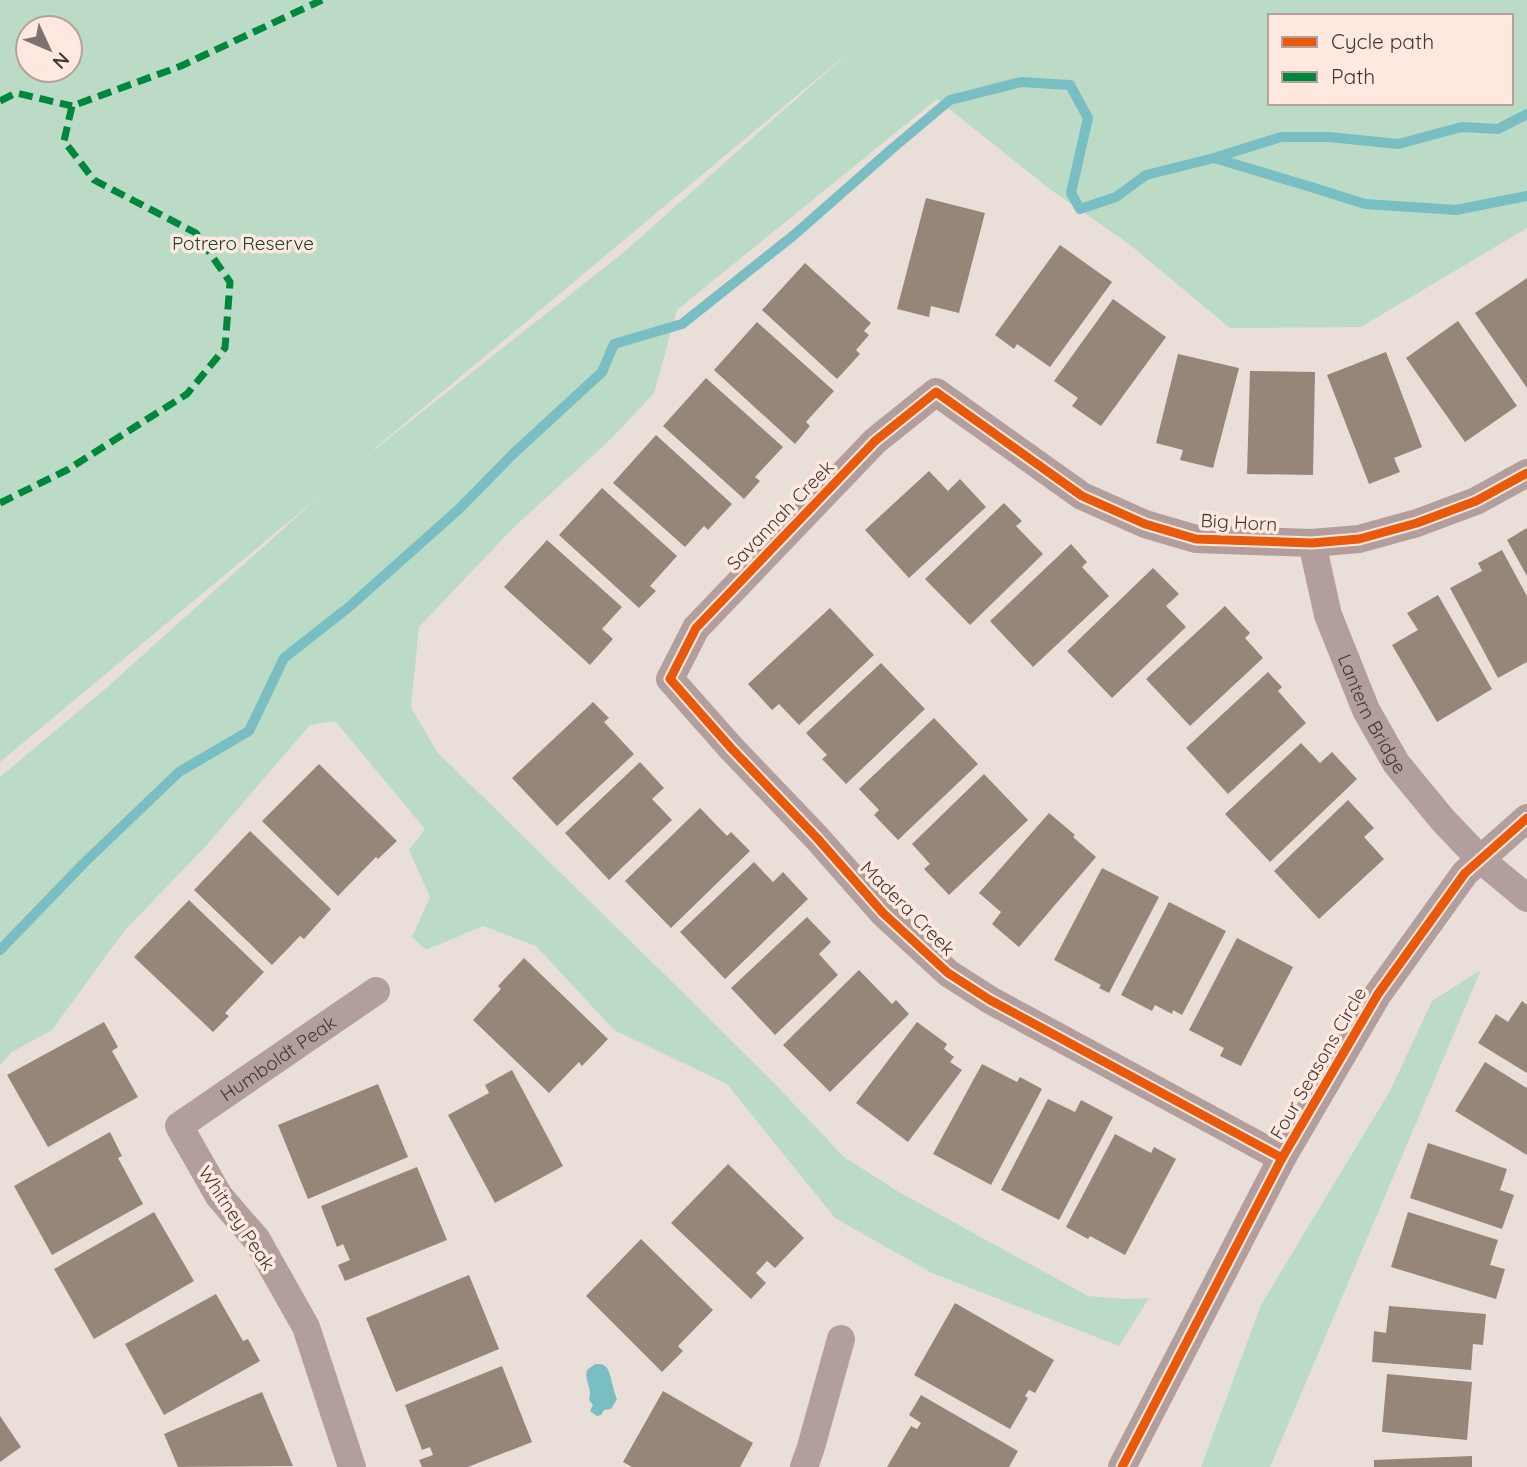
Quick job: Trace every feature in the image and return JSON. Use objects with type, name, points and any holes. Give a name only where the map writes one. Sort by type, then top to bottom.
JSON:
[{"type":"street","name":"Big Horn","points":[[936,391],[1082,496],[1145,524],[1196,539],[1312,543],[1359,539],[1417,523],[1476,501],[1527,473]]},
{"type":"street","name":"Savannah Creek","points":[[670,680],[696,628],[875,441],[936,391]]},
{"type":"street","name":"Lantern Bridge","points":[[1312,543],[1328,615],[1366,710],[1396,763],[1442,819],[1480,859],[1527,898]]},
{"type":"street","name":"Madera Creek","points":[[670,680],[883,913],[948,973],[990,1000],[1283,1158]]},
{"type":"street","name":"Four Seasons Circle","points":[[1122,1467],[1283,1158],[1378,994],[1465,873],[1527,818]]},
{"type":"street","name":"Humboldt Peak","points":[[179,1126],[376,991]]},
{"type":"street","name":"Whitney Peak","points":[[179,1126],[219,1196],[257,1240],[306,1327],[352,1467]]},
{"type":"street","points":[[804,1467],[841,1339]]},
{"type":"green space","name":"Potrero Reserve","points":[[0,0],[1527,0],[1527,228],[1361,327],[1230,328],[1129,244],[1051,190],[937,99],[677,310],[654,393],[612,438],[513,528],[419,627],[411,707],[437,752],[772,1081],[844,1157],[899,1192],[1088,1296],[1149,1298],[1119,1346],[932,1273],[835,1218],[727,1084],[614,1030],[536,946],[483,926],[426,950],[412,937],[430,897],[409,850],[425,829],[335,721],[310,725],[205,847],[125,930],[52,1030],[12,1052],[0,1065],[0,777],[104,690],[322,494],[0,762]],"holes":[[[855,47],[624,252],[374,450]]]},
{"type":"green space","points":[[1481,970],[1270,1467],[1201,1467],[1261,1305],[1390,1091],[1432,1001]]},
{"type":"water","points":[[595,1364],[607,1368],[617,1399],[611,1409],[604,1410],[597,1416],[590,1411],[593,1405],[589,1400],[586,1374]]},
{"type":"building","points":[[926,198],[985,213],[959,313],[931,306],[929,317],[897,309]]},
{"type":"building","points":[[1060,245],[1112,282],[1050,367],[1017,344],[1014,349],[995,335]]},
{"type":"building","points":[[805,263],[871,323],[864,331],[869,335],[856,350],[860,354],[837,379],[762,310]]},
{"type":"building","points":[[1527,278],[1527,388],[1475,313]]},
{"type":"building","points":[[1113,299],[1166,337],[1101,426],[1072,406],[1078,398],[1054,381]]},
{"type":"building","points":[[1458,321],[1517,406],[1465,442],[1406,358]]},
{"type":"building","points":[[757,322],[834,391],[806,422],[810,426],[795,444],[714,370]]},
{"type":"building","points":[[1386,352],[1422,447],[1394,458],[1400,472],[1369,484],[1327,375]]},
{"type":"building","points":[[1178,354],[1239,368],[1213,468],[1180,460],[1183,450],[1156,443]]},
{"type":"building","points":[[1250,371],[1315,372],[1313,475],[1247,474]]},
{"type":"building","points":[[706,378],[783,447],[755,477],[760,481],[744,499],[663,426]]},
{"type":"building","points":[[656,435],[732,504],[708,530],[704,526],[685,547],[613,483]]},
{"type":"building","points":[[929,471],[948,491],[960,479],[986,507],[909,578],[865,530]]},
{"type":"building","points":[[602,488],[677,556],[650,586],[656,591],[639,608],[559,535]]},
{"type":"building","points":[[1004,503],[1022,521],[1016,526],[1043,554],[970,625],[925,579]]},
{"type":"building","points":[[1527,528],[1527,576],[1507,540]]},
{"type":"building","points":[[547,540],[622,607],[602,629],[613,639],[590,665],[504,587]]},
{"type":"building","points":[[1071,544],[1087,562],[1082,567],[1109,596],[1033,667],[990,621]]},
{"type":"building","points":[[1502,550],[1527,596],[1527,662],[1498,678],[1450,588],[1482,571],[1478,563]]},
{"type":"building","points":[[1153,568],[1179,594],[1166,606],[1186,627],[1112,698],[1067,651]]},
{"type":"building","points":[[1438,595],[1492,689],[1437,722],[1392,645],[1418,630],[1407,613]]},
{"type":"building","points":[[1225,606],[1250,633],[1245,638],[1263,658],[1190,726],[1146,679]]},
{"type":"building","points":[[830,608],[874,655],[799,725],[779,704],[772,710],[748,684]]},
{"type":"building","points":[[881,663],[925,709],[846,784],[822,759],[827,755],[806,733]]},
{"type":"building","points":[[1268,672],[1282,687],[1278,691],[1306,723],[1228,794],[1186,748]]},
{"type":"building","points":[[593,702],[609,718],[604,722],[634,754],[557,826],[512,778]]},
{"type":"building","points":[[934,718],[978,764],[898,840],[874,815],[879,810],[859,789]]},
{"type":"building","points":[[1301,743],[1320,763],[1332,752],[1357,779],[1270,862],[1225,814]]},
{"type":"building","points":[[640,762],[664,788],[652,799],[672,820],[609,880],[565,833]]},
{"type":"building","points":[[319,764],[397,841],[378,859],[376,857],[338,896],[262,821]]},
{"type":"building","points":[[984,774],[1028,820],[949,895],[924,869],[930,864],[912,844]]},
{"type":"building","points":[[1348,800],[1374,828],[1364,837],[1384,859],[1319,919],[1274,871]]},
{"type":"building","points":[[700,808],[727,836],[731,832],[750,851],[671,928],[625,881]]},
{"type":"building","points":[[1049,813],[1096,857],[1019,947],[992,924],[1001,912],[979,893]]},
{"type":"building","points":[[250,831],[331,909],[304,939],[300,936],[272,965],[194,890]]},
{"type":"building","points":[[754,862],[773,882],[783,872],[808,899],[725,979],[680,932]]},
{"type":"building","points":[[1102,868],[1159,897],[1109,993],[1099,988],[1101,985],[1054,960]]},
{"type":"building","points":[[189,900],[264,972],[225,1013],[229,1016],[213,1032],[134,957]]},
{"type":"building","points":[[1169,902],[1226,931],[1182,1015],[1173,1010],[1172,1014],[1155,1005],[1152,1011],[1121,995]]},
{"type":"building","points":[[807,917],[831,942],[819,954],[838,975],[775,1035],[731,988]]},
{"type":"building","points":[[1237,938],[1293,967],[1241,1066],[1220,1056],[1224,1048],[1189,1030]]},
{"type":"building","points":[[524,958],[608,1039],[582,1066],[579,1062],[549,1093],[473,1020],[501,989],[498,986]]},
{"type":"building","points":[[859,970],[892,1004],[896,1000],[909,1014],[830,1092],[783,1045]]},
{"type":"building","points":[[1522,1001],[1527,1005],[1527,1073],[1478,1043],[1496,1014],[1508,1022]]},
{"type":"building","points":[[104,1022],[118,1047],[112,1051],[138,1097],[48,1147],[7,1075]]},
{"type":"building","points":[[917,1022],[947,1044],[944,1049],[954,1057],[950,1062],[962,1070],[908,1142],[856,1103]]},
{"type":"building","points":[[1485,1062],[1527,1088],[1527,1155],[1455,1111]]},
{"type":"building","points":[[982,1064],[1017,1082],[1020,1077],[1042,1089],[991,1185],[933,1154]]},
{"type":"building","points":[[512,1070],[563,1166],[495,1203],[448,1115],[489,1093],[485,1085]]},
{"type":"building","points":[[378,1084],[408,1157],[308,1199],[278,1125]]},
{"type":"building","points":[[1048,1099],[1075,1112],[1081,1100],[1113,1117],[1059,1220],[1001,1190]]},
{"type":"building","points":[[110,1132],[122,1156],[118,1158],[143,1204],[52,1255],[14,1186]]},
{"type":"building","points":[[1115,1134],[1151,1153],[1154,1147],[1176,1159],[1125,1255],[1090,1236],[1088,1239],[1066,1227]]},
{"type":"building","points":[[1428,1143],[1507,1169],[1500,1190],[1514,1195],[1502,1229],[1410,1198]]},
{"type":"building","points":[[728,1164],[804,1238],[775,1268],[767,1261],[756,1273],[766,1283],[751,1299],[671,1223]]},
{"type":"building","points":[[417,1167],[447,1240],[345,1281],[338,1265],[350,1260],[343,1244],[337,1247],[321,1206]]},
{"type":"building","points":[[154,1212],[194,1281],[94,1339],[54,1269]]},
{"type":"building","points":[[1408,1212],[1498,1240],[1490,1265],[1505,1269],[1496,1299],[1391,1267]]},
{"type":"building","points":[[641,1239],[713,1310],[678,1346],[683,1351],[662,1372],[586,1296]]},
{"type":"building","points":[[469,1275],[499,1349],[396,1392],[366,1318]]},
{"type":"building","points":[[216,1294],[243,1341],[248,1339],[260,1361],[164,1415],[125,1344]]},
{"type":"building","points":[[955,1303],[1054,1360],[1035,1393],[1029,1390],[1025,1396],[1028,1398],[1010,1429],[914,1375]]},
{"type":"building","points":[[1389,1306],[1486,1314],[1483,1345],[1473,1344],[1471,1370],[1372,1362],[1374,1331],[1386,1333]]},
{"type":"building","points":[[502,1366],[532,1442],[468,1467],[422,1467],[419,1460],[433,1455],[430,1447],[422,1450],[405,1405]]},
{"type":"building","points":[[1387,1374],[1472,1382],[1467,1440],[1382,1432]]},
{"type":"building","points":[[663,1391],[753,1443],[740,1467],[632,1467],[623,1462]]},
{"type":"building","points":[[262,1392],[293,1466],[178,1467],[164,1434]]},
{"type":"building","points":[[921,1395],[1018,1451],[1009,1467],[887,1467],[911,1426],[917,1429],[921,1423],[909,1415]]},
{"type":"building","points":[[0,1416],[21,1447],[0,1462]]},
{"type":"building","points":[[1472,1456],[1472,1467],[1374,1467],[1374,1460]]},
{"type":"waterway","points":[[0,950],[84,863],[179,772],[249,731],[284,658],[349,607],[459,509],[513,454],[602,372],[614,344],[682,324],[794,235],[950,100],[1021,82],[1070,85],[1088,118],[1071,193],[1080,209],[1116,197],[1146,175],[1214,158],[1365,204],[1456,210],[1527,196]]},
{"type":"waterway","points":[[1214,158],[1281,137],[1329,137],[1398,144],[1462,127],[1498,129],[1527,114]]},
{"type":"marked path","points":[[0,503],[67,470],[187,394],[225,348],[230,282],[196,233],[94,180],[64,141],[72,106],[181,66],[322,0]]},
{"type":"marked path","points":[[0,101],[16,93],[72,106]]},
{"type":"cycle path","points":[[1282,1158],[990,1000],[948,973],[883,913],[670,679],[696,628],[875,441],[936,392],[1082,496],[1145,524],[1196,539],[1312,543],[1359,539],[1417,523],[1476,501],[1527,473]]},
{"type":"cycle path","points":[[1122,1467],[1282,1158],[1378,994],[1465,873],[1527,818]]}]
